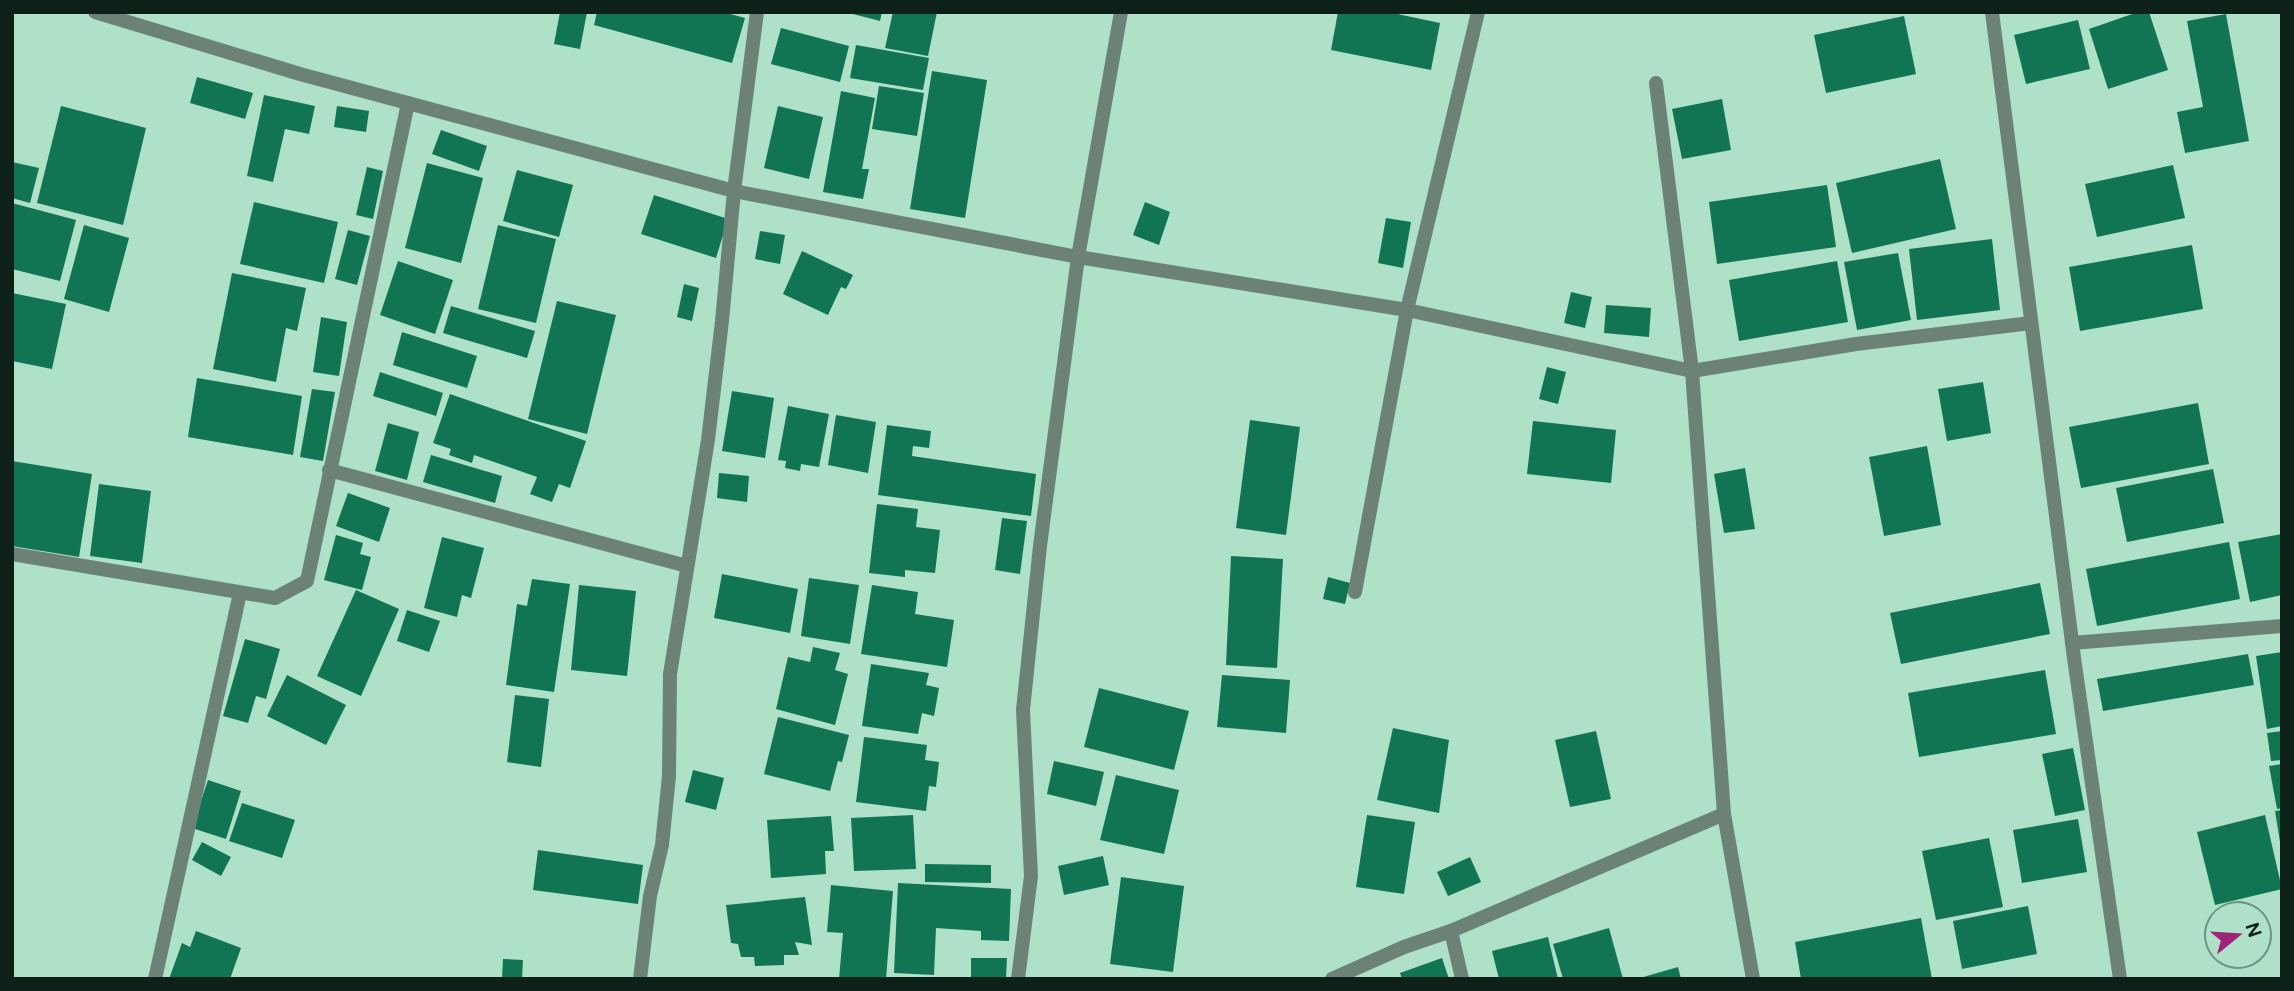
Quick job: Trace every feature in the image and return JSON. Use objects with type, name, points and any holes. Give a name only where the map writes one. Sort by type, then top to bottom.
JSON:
[{"type":"street","points":[[640,979],[650,897],[662,845],[669,776],[670,674],[708,440],[734,191],[757,12]]},
{"type":"street","points":[[1018,979],[1031,876],[1023,710],[1040,546],[1078,257],[1121,12]]},
{"type":"street","points":[[1355,592],[1407,310],[1478,12]]},
{"type":"street","points":[[97,13],[300,74],[734,191],[1078,257],[1407,310],[1692,371],[1856,344],[2031,323]]},
{"type":"street","points":[[1996,13],[2031,323],[2072,643],[2120,979]]},
{"type":"street","points":[[1656,83],[1692,371],[1724,814],[1753,979]]},
{"type":"street","points":[[12,554],[275,598],[307,581],[408,103]]},
{"type":"street","points":[[329,470],[687,566]]},
{"type":"street","points":[[155,979],[240,593]]},
{"type":"street","points":[[2072,643],[2282,626]]},
{"type":"street","points":[[1332,979],[1724,814]]},
{"type":"street","points":[[1451,931],[1462,979]]},
{"type":"building","points":[[560,12],[587,12],[580,49],[554,44]]},
{"type":"building","points":[[597,12],[723,12],[745,18],[732,63],[594,25]]},
{"type":"building","points":[[845,12],[882,12],[880,21]]},
{"type":"building","points":[[893,12],[937,12],[928,56],[885,48]]},
{"type":"building","points":[[1338,12],[1388,12],[1440,23],[1431,70],[1331,50]]},
{"type":"building","points":[[2138,12],[2149,12],[2168,70],[2108,89],[2089,29]]},
{"type":"building","points":[[2226,14],[2249,141],[2185,153],[2177,112],[2203,107],[2187,21]]},
{"type":"building","points":[[1904,16],[1916,74],[1826,93],[1814,35]]},
{"type":"building","points":[[2078,20],[2090,69],[2026,84],[2014,35]]},
{"type":"building","points":[[781,28],[849,46],[840,82],[771,64]]},
{"type":"building","points":[[856,45],[929,58],[923,90],[850,78]]},
{"type":"building","points":[[932,71],[987,80],[965,218],[910,209]]},
{"type":"building","points":[[197,77],[253,93],[245,119],[190,103]]},
{"type":"building","points":[[879,86],[924,93],[917,136],[872,129]]},
{"type":"building","points":[[841,91],[875,98],[862,169],[869,169],[863,199],[823,192]]},
{"type":"building","points":[[264,95],[315,106],[309,134],[285,129],[273,182],[247,176]]},
{"type":"building","points":[[1722,99],[1731,150],[1682,159],[1672,109]]},
{"type":"building","points":[[61,106],[146,128],[123,225],[37,203]]},
{"type":"building","points":[[337,106],[369,111],[366,132],[334,127]]},
{"type":"building","points":[[778,106],[823,117],[809,179],[764,168]]},
{"type":"building","points":[[441,130],[487,146],[479,171],[432,154]]},
{"type":"building","points":[[1940,159],[1956,229],[1852,253],[1836,183]]},
{"type":"building","points":[[12,162],[39,168],[30,203],[12,198]]},
{"type":"building","points":[[427,163],[483,178],[461,263],[405,248]]},
{"type":"building","points":[[2173,165],[2185,218],[2097,237],[2085,184]]},
{"type":"building","points":[[367,167],[383,171],[373,219],[356,215]]},
{"type":"building","points":[[517,170],[573,185],[559,237],[503,221]]},
{"type":"building","points":[[1827,185],[1836,247],[1717,264],[1709,202]]},
{"type":"building","points":[[654,195],[728,219],[716,258],[641,234]]},
{"type":"building","points":[[254,202],[338,222],[324,283],[240,264]]},
{"type":"building","points":[[1145,202],[1170,212],[1159,245],[1133,235]]},
{"type":"building","points":[[12,203],[76,220],[60,281],[12,269]]},
{"type":"building","points":[[1386,218],[1411,222],[1403,268],[1378,263]]},
{"type":"building","points":[[84,225],[129,238],[109,312],[64,299]]},
{"type":"building","points":[[498,225],[556,239],[536,323],[478,309]]},
{"type":"building","points":[[348,230],[370,236],[357,285],[335,279]]},
{"type":"building","points":[[760,231],[785,235],[780,264],[755,259]]},
{"type":"building","points":[[1992,239],[2000,310],[1917,320],[1909,249]]},
{"type":"building","points":[[2192,245],[2203,309],[2080,331],[2069,267]]},
{"type":"building","points":[[802,251],[853,275],[846,289],[841,287],[828,315],[783,294]]},
{"type":"building","points":[[1898,253],[1911,320],[1857,330],[1844,262]]},
{"type":"building","points":[[398,261],[453,280],[435,334],[380,315]]},
{"type":"building","points":[[1837,261],[1848,322],[1739,341],[1729,280]]},
{"type":"building","points":[[232,273],[306,288],[297,331],[286,328],[276,382],[213,369]]},
{"type":"building","points":[[684,284],[699,288],[692,321],[677,317]]},
{"type":"building","points":[[1571,292],[1592,297],[1585,328],[1564,323]]},
{"type":"building","points":[[12,293],[66,304],[52,369],[12,361]]},
{"type":"building","points":[[557,301],[616,315],[587,434],[528,419]]},
{"type":"building","points":[[1606,305],[1651,308],[1649,337],[1604,333]]},
{"type":"building","points":[[451,306],[535,331],[527,358],[443,333]]},
{"type":"building","points":[[321,317],[347,322],[339,376],[313,372]]},
{"type":"building","points":[[402,332],[477,356],[467,388],[393,365]]},
{"type":"building","points":[[1547,367],[1566,372],[1558,404],[1539,399]]},
{"type":"building","points":[[380,372],[443,393],[436,416],[373,396]]},
{"type":"building","points":[[197,378],[302,396],[293,455],[188,437]]},
{"type":"building","points":[[1983,382],[1991,433],[1947,441],[1938,389]]},
{"type":"building","points":[[312,389],[335,392],[323,461],[300,457]]},
{"type":"building","points":[[732,391],[774,398],[765,458],[722,451]]},
{"type":"building","points":[[450,394],[586,441],[570,488],[559,484],[552,502],[530,494],[537,477],[474,455],[472,463],[449,455],[451,449],[433,443]]},
{"type":"building","points":[[2198,403],[2209,464],[2081,488],[2069,427]]},
{"type":"building","points":[[788,406],[829,414],[819,467],[801,464],[800,471],[785,468],[786,461],[778,460]]},
{"type":"building","points":[[836,415],[876,422],[868,473],[828,465]]},
{"type":"building","points":[[1250,420],[1300,427],[1286,535],[1236,528]]},
{"type":"building","points":[[1533,421],[1616,430],[1611,483],[1527,474]]},
{"type":"building","points":[[388,423],[419,432],[407,480],[375,471]]},
{"type":"building","points":[[887,425],[931,431],[929,448],[913,446],[912,456],[1036,474],[1031,516],[878,495]]},
{"type":"building","points":[[1927,446],[1941,525],[1884,536],[1869,457]]},
{"type":"building","points":[[431,455],[502,476],[495,503],[423,482]]},
{"type":"building","points":[[12,461],[92,474],[79,557],[12,546]]},
{"type":"building","points":[[1745,468],[1755,529],[1724,533],[1714,474]]},
{"type":"building","points":[[2213,469],[2224,523],[2127,542],[2116,488]]},
{"type":"building","points":[[719,473],[749,476],[747,502],[717,498]]},
{"type":"building","points":[[99,484],[151,491],[142,563],[90,556]]},
{"type":"building","points":[[348,493],[390,508],[379,542],[336,526]]},
{"type":"building","points":[[877,504],[918,509],[916,527],[940,530],[935,573],[905,570],[905,577],[869,573]]},
{"type":"building","points":[[1002,518],[1027,521],[1020,574],[995,570]]},
{"type":"building","points":[[2282,534],[2282,595],[2250,602],[2238,542]]},
{"type":"building","points":[[336,535],[363,543],[360,554],[371,557],[362,590],[324,580]]},
{"type":"building","points":[[442,537],[484,548],[471,598],[462,595],[457,617],[424,608]]},
{"type":"building","points":[[2229,542],[2240,599],[2097,626],[2086,569]]},
{"type":"building","points":[[1231,556],[1283,559],[1277,668],[1226,665]]},
{"type":"building","points":[[722,574],[798,589],[790,633],[714,618]]},
{"type":"building","points":[[1328,577],[1350,583],[1345,604],[1323,599]]},
{"type":"building","points":[[809,578],[859,585],[850,644],[801,636]]},
{"type":"building","points":[[532,579],[570,584],[554,692],[506,685],[517,604],[527,606]]},
{"type":"building","points":[[2040,583],[2050,634],[1901,664],[1890,613]]},
{"type":"building","points":[[579,585],[636,591],[627,676],[571,670]]},
{"type":"building","points":[[872,585],[918,592],[915,614],[954,620],[947,667],[861,654]]},
{"type":"building","points":[[356,590],[399,609],[361,696],[317,676]]},
{"type":"building","points":[[407,610],[440,621],[429,652],[397,641]]},
{"type":"building","points":[[245,639],[280,649],[266,699],[256,696],[248,723],[223,716]]},
{"type":"building","points":[[813,647],[840,653],[835,670],[848,674],[835,725],[776,709],[788,657],[810,662]]},
{"type":"building","points":[[2282,652],[2282,726],[2267,729],[2256,656]]},
{"type":"building","points":[[2248,654],[2254,685],[2103,711],[2097,679]]},
{"type":"building","points":[[871,664],[929,673],[926,685],[939,688],[934,716],[922,713],[918,734],[862,726]]},
{"type":"building","points":[[2045,670],[2056,734],[1919,757],[1908,693]]},
{"type":"building","points":[[287,675],[346,705],[326,745],[267,716]]},
{"type":"building","points":[[1222,675],[1290,680],[1286,733],[1217,727]]},
{"type":"building","points":[[1099,688],[1189,711],[1174,770],[1084,747]]},
{"type":"building","points":[[515,695],[549,699],[541,767],[507,762]]},
{"type":"building","points":[[778,717],[849,735],[830,791],[764,774]]},
{"type":"building","points":[[1393,728],[1449,740],[1439,813],[1377,800]]},
{"type":"building","points":[[1596,731],[1611,799],[1570,807],[1555,740]]},
{"type":"building","points":[[2282,731],[2282,760],[2271,761],[2267,733]]},
{"type":"building","points":[[864,737],[927,745],[925,760],[939,762],[936,787],[929,786],[926,811],[856,802]]},
{"type":"building","points":[[2073,748],[2085,810],[2055,816],[2042,754]]},
{"type":"building","points":[[1054,761],[1104,772],[1096,806],[1047,794]]},
{"type":"building","points":[[2282,764],[2282,808],[2277,809],[2269,766]]},
{"type":"building","points":[[693,770],[724,778],[716,810],[685,802]]},
{"type":"building","points":[[1116,775],[1179,790],[1164,854],[1100,840]]},
{"type":"building","points":[[208,780],[241,791],[226,839],[192,828]]},
{"type":"building","points":[[242,803],[295,820],[282,858],[229,841]]},
{"type":"building","points":[[2282,810],[2282,842],[2280,842],[2275,811]]},
{"type":"building","points":[[913,815],[916,869],[854,871],[851,818]]},
{"type":"building","points":[[1367,815],[1415,822],[1404,894],[1356,887]]},
{"type":"building","points":[[2265,815],[2282,889],[2236,900],[2214,900],[2197,832]]},
{"type":"building","points":[[831,816],[834,851],[825,851],[826,874],[771,878],[767,820]]},
{"type":"building","points":[[2078,819],[2087,872],[2022,883],[2013,830]]},
{"type":"building","points":[[1989,838],[2003,907],[1936,920],[1922,851]]},
{"type":"building","points":[[202,842],[231,857],[221,876],[192,860]]},
{"type":"building","points":[[538,850],[643,865],[638,904],[533,890]]},
{"type":"building","points":[[1103,856],[1109,885],[1064,895],[1058,866]]},
{"type":"building","points":[[1470,857],[1481,882],[1448,896],[1437,872]]},
{"type":"building","points":[[925,864],[991,865],[991,883],[925,882]]},
{"type":"building","points":[[1121,877],[1184,886],[1173,972],[1110,964]]},
{"type":"building","points":[[898,883],[1011,889],[1009,941],[981,940],[981,931],[936,928],[934,975],[894,973]]},
{"type":"building","points":[[831,885],[893,891],[886,979],[839,979],[843,933],[827,932]]},
{"type":"building","points":[[805,897],[812,945],[795,942],[799,955],[784,955],[784,965],[755,966],[754,957],[741,957],[738,944],[731,943],[726,905]]},
{"type":"building","points":[[2028,906],[2037,954],[1962,969],[1953,921]]},
{"type":"building","points":[[1921,918],[1932,979],[1801,979],[1795,942]]},
{"type":"building","points":[[1609,928],[1623,979],[1563,979],[1553,944]]},
{"type":"building","points":[[196,931],[241,948],[230,979],[169,979],[182,943],[190,947]]},
{"type":"building","points":[[1548,937],[1558,979],[1499,979],[1492,951]]},
{"type":"building","points":[[971,958],[1007,958],[1006,979],[971,979]]},
{"type":"building","points":[[1442,958],[1449,979],[1402,979],[1400,973]]},
{"type":"building","points":[[503,959],[523,960],[522,979],[502,979]]},
{"type":"building","points":[[1678,967],[1681,979],[1640,979],[1640,978]]}]
